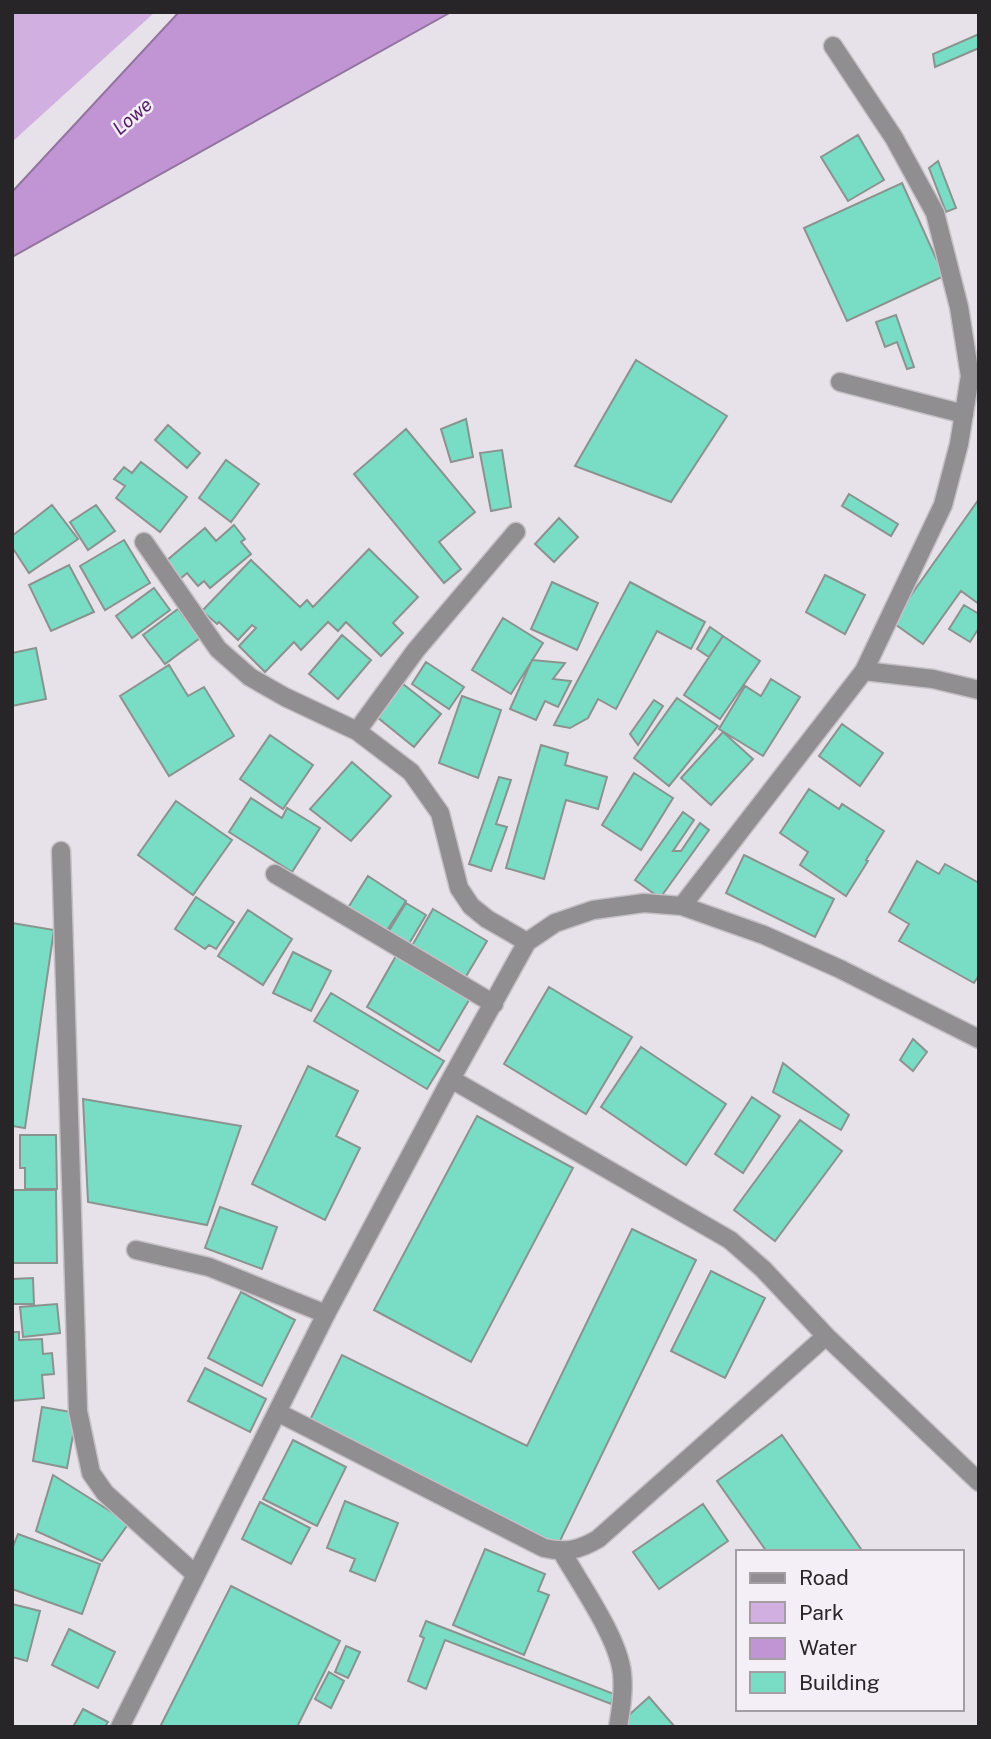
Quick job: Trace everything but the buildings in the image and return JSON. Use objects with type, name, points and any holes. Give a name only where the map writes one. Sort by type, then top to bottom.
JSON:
[{"type":"street","points":[[682,906],[863,671],[943,505],[964,414],[970,376],[959,307],[935,213],[894,138],[833,46]]},
{"type":"street","points":[[840,382],[964,414]]},
{"type":"street","points":[[357,730],[416,649],[516,532]]},
{"type":"street","points":[[144,542],[218,649],[250,677],[285,697],[357,730],[411,772],[440,813],[459,888],[471,906],[487,919],[527,942]]},
{"type":"street","points":[[863,671],[933,679],[979,690]]},
{"type":"street","points":[[61,851],[78,1411],[85,1452],[91,1473],[105,1493],[195,1574]]},
{"type":"street","points":[[275,874],[494,1004]]},
{"type":"street","points":[[120,1727],[326,1314],[527,942],[555,923],[593,910],[644,903],[682,906],[777,940],[979,1039]]},
{"type":"street","points":[[451,1079],[730,1240],[763,1269],[826,1336],[979,1482]]},
{"type":"street","points":[[136,1250],[209,1267],[326,1314]]},
{"type":"street","points":[[277,1412],[544,1549],[562,1552],[579,1550],[598,1539],[826,1336]]},
{"type":"street","points":[[562,1552],[609,1634],[622,1670],[623,1692],[618,1727]]},
{"type":"green space","points":[[12,12],[155,12],[12,142]]},
{"type":"water","name":"Lowe","points":[[179,12],[451,12],[12,257],[12,192]]}]
